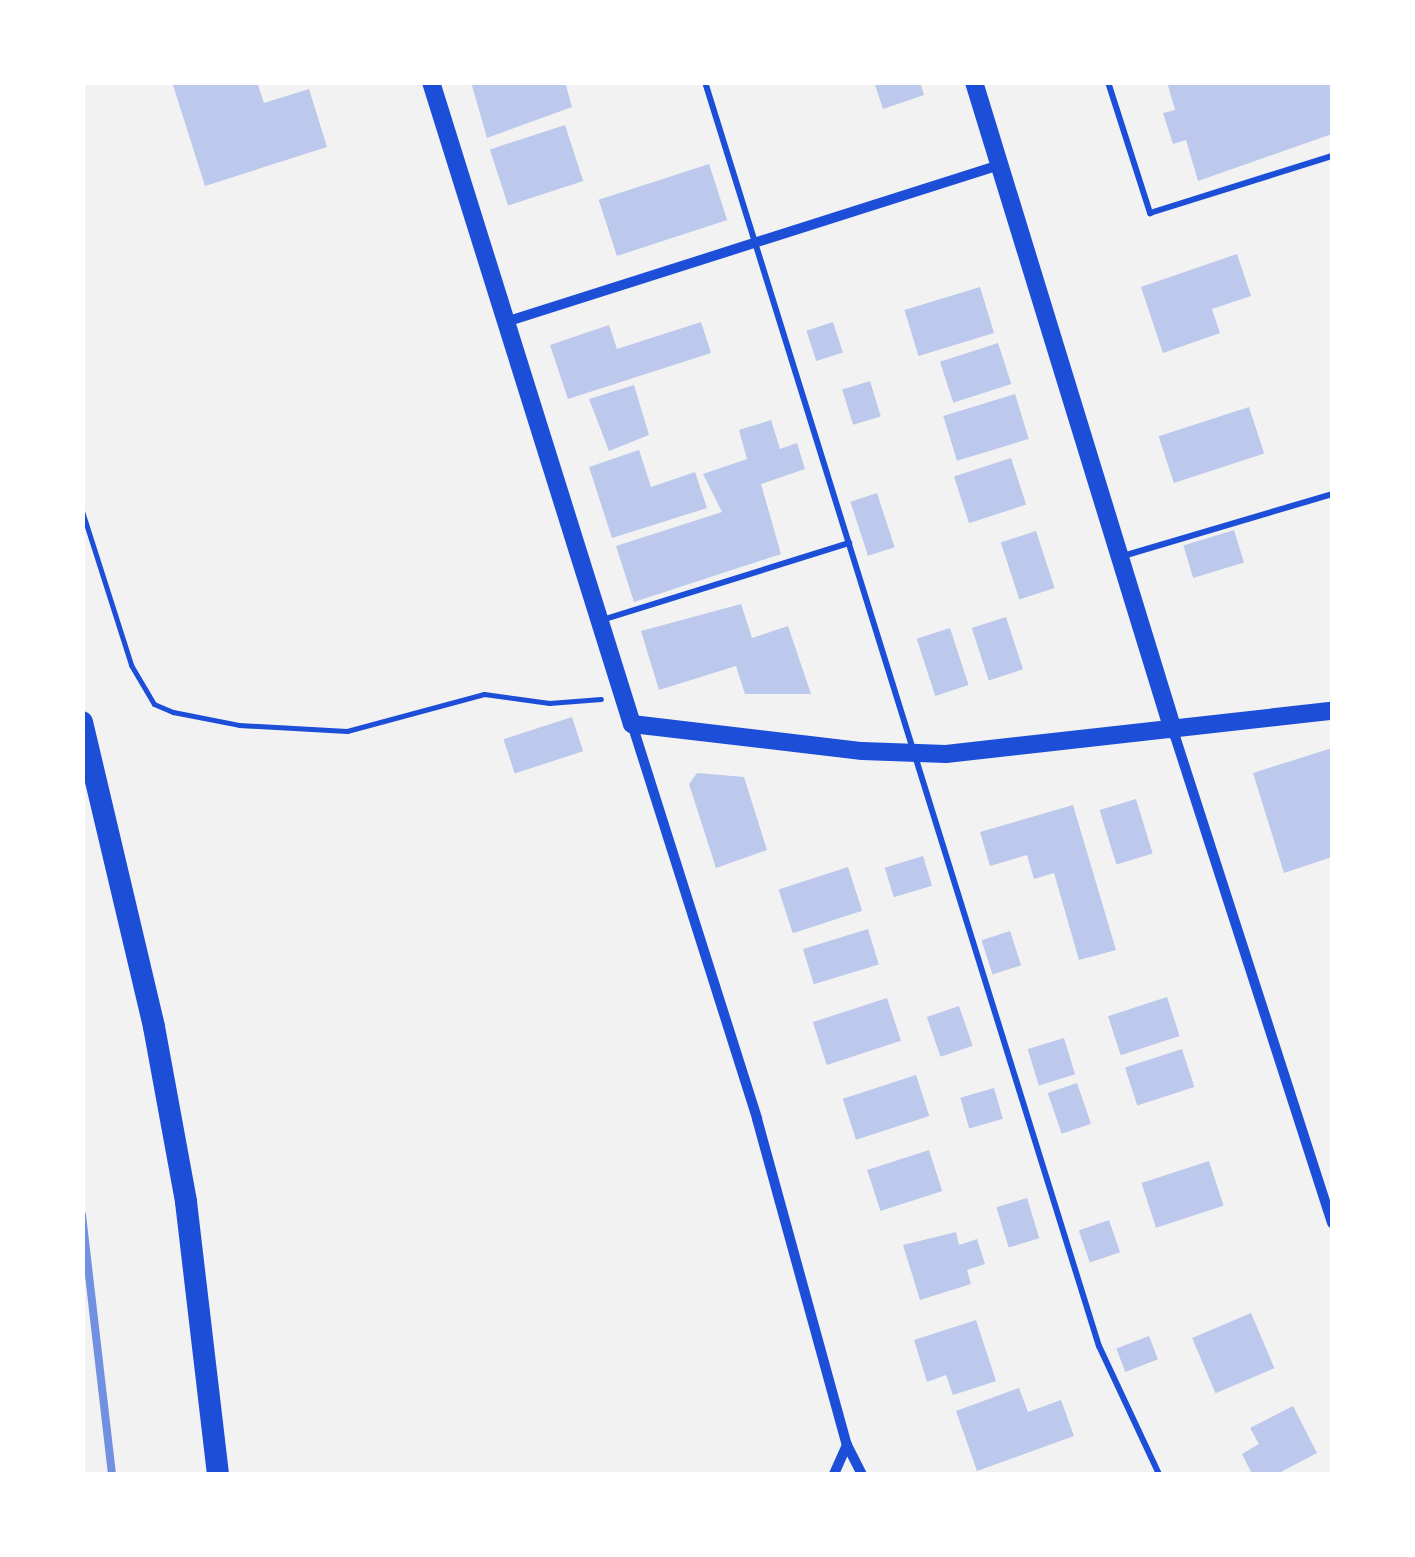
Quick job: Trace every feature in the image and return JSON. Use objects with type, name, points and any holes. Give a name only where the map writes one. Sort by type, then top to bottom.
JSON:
[{"type":"main road","points":[[82,722],[154,1027],[186,1202],[218,1474]]},
{"type":"street","points":[[431,82],[757,1118],[847,1445],[862,1474]]},
{"type":"street","points":[[974,82],[1173,730],[1332,1223]]},
{"type":"street","points":[[506,322],[1000,165]]},
{"type":"street","points":[[632,724],[914,753],[1173,730],[1332,710]]},
{"type":"street","points":[[834,1474],[847,1445]]},
{"type":"lane","points":[[705,82],[1099,1346],[1160,1474]]},
{"type":"lane","points":[[1108,82],[1150,213],[1332,156]]},
{"type":"lane","points":[[1120,557],[1332,494]]},
{"type":"lane","points":[[598,622],[849,543]]},
{"type":"path","points":[[82,511],[131,665],[154,704],[173,712],[239,725],[348,731],[484,694],[549,702],[624,697]]},
{"type":"building","points":[[172,82],[257,82],[264,103],[309,89],[327,147],[205,186]]},
{"type":"building","points":[[471,82],[565,82],[572,107],[487,138]]},
{"type":"building","points":[[874,82],[920,82],[924,95],[883,109]]},
{"type":"building","points":[[1167,82],[1332,82],[1332,134],[1198,181],[1186,140],[1173,144],[1163,113],[1175,110]]},
{"type":"building","points":[[565,125],[583,181],[508,206],[490,149]]},
{"type":"building","points":[[709,164],[727,220],[617,256],[599,200]]},
{"type":"building","points":[[1237,254],[1251,296],[1212,309],[1220,333],[1163,353],[1141,287]]},
{"type":"building","points":[[980,287],[994,333],[918,356],[904,310]]},
{"type":"building","points":[[701,322],[711,353],[568,399],[550,345],[609,325],[617,349]]},
{"type":"building","points":[[833,322],[843,352],[816,361],[806,331]]},
{"type":"building","points":[[998,343],[1011,384],[953,403],[940,362]]},
{"type":"building","points":[[870,381],[881,416],[853,425],[842,389]]},
{"type":"building","points":[[634,385],[649,435],[609,451],[589,399]]},
{"type":"building","points":[[1015,394],[1029,439],[957,461],[943,416]]},
{"type":"building","points":[[1249,407],[1264,454],[1174,483],[1159,436]]},
{"type":"building","points":[[771,420],[780,449],[797,443],[805,469],[761,484],[781,554],[634,602],[616,546],[722,512],[703,474],[747,459],[739,430]]},
{"type":"building","points":[[639,450],[651,487],[695,472],[707,508],[612,538],[589,467]]},
{"type":"building","points":[[1011,458],[1026,505],[969,523],[954,477]]},
{"type":"building","points":[[877,493],[895,547],[868,556],[850,502]]},
{"type":"building","points":[[1234,530],[1244,563],[1193,578],[1183,545]]},
{"type":"building","points":[[1036,531],[1055,588],[1019,599],[1001,542]]},
{"type":"building","points":[[741,604],[752,638],[788,626],[811,694],[745,694],[736,666],[659,690],[641,631]]},
{"type":"building","points":[[1006,617],[1023,669],[989,680],[972,628]]},
{"type":"building","points":[[950,628],[969,685],[935,696],[917,639]]},
{"type":"building","points":[[572,717],[583,751],[515,773],[504,739]]},
{"type":"building","points":[[1332,748],[1332,857],[1284,873],[1253,773]]},
{"type":"building","points":[[697,773],[744,777],[767,850],[716,868],[689,784]]},
{"type":"building","points":[[1136,799],[1153,854],[1116,865],[1100,810]]},
{"type":"building","points":[[1073,805],[1116,950],[1079,960],[1054,873],[1034,879],[1027,855],[990,866],[980,832]]},
{"type":"building","points":[[923,856],[932,886],[894,897],[885,868]]},
{"type":"building","points":[[848,867],[862,911],[793,933],[779,890]]},
{"type":"building","points":[[868,929],[879,964],[814,984],[803,949]]},
{"type":"building","points":[[1010,931],[1021,965],[993,975],[981,940]]},
{"type":"building","points":[[1167,997],[1180,1036],[1121,1055],[1108,1016]]},
{"type":"building","points":[[887,998],[901,1041],[827,1065],[813,1022]]},
{"type":"building","points":[[959,1006],[973,1046],[941,1057],[927,1017]]},
{"type":"building","points":[[1064,1038],[1075,1074],[1039,1085],[1028,1049]]},
{"type":"building","points":[[1182,1049],[1194,1087],[1137,1106],[1125,1068]]},
{"type":"building","points":[[916,1075],[929,1116],[856,1140],[843,1099]]},
{"type":"building","points":[[1077,1083],[1091,1124],[1062,1134],[1048,1093]]},
{"type":"building","points":[[994,1088],[1003,1119],[969,1128],[960,1098]]},
{"type":"building","points":[[929,1150],[942,1191],[880,1211],[867,1170]]},
{"type":"building","points":[[1209,1161],[1224,1206],[1156,1228],[1141,1183]]},
{"type":"building","points":[[1027,1198],[1039,1238],[1009,1248],[996,1207]]},
{"type":"building","points":[[1109,1220],[1120,1252],[1090,1263],[1079,1230]]},
{"type":"building","points":[[956,1232],[959,1245],[977,1239],[985,1264],[967,1270],[971,1284],[920,1300],[903,1245]]},
{"type":"building","points":[[1251,1313],[1274,1368],[1216,1393],[1192,1338]]},
{"type":"building","points":[[976,1320],[996,1381],[953,1395],[946,1375],[927,1382],[914,1340]]},
{"type":"building","points":[[1149,1336],[1158,1359],[1125,1372],[1116,1349]]},
{"type":"building","points":[[1019,1388],[1028,1412],[1061,1400],[1074,1436],[977,1471],[956,1411]]},
{"type":"building","points":[[1293,1406],[1317,1453],[1277,1474],[1252,1474],[1242,1454],[1259,1444],[1250,1428]]},
{"type":"railway","points":[[82,1215],[112,1474]]}]
